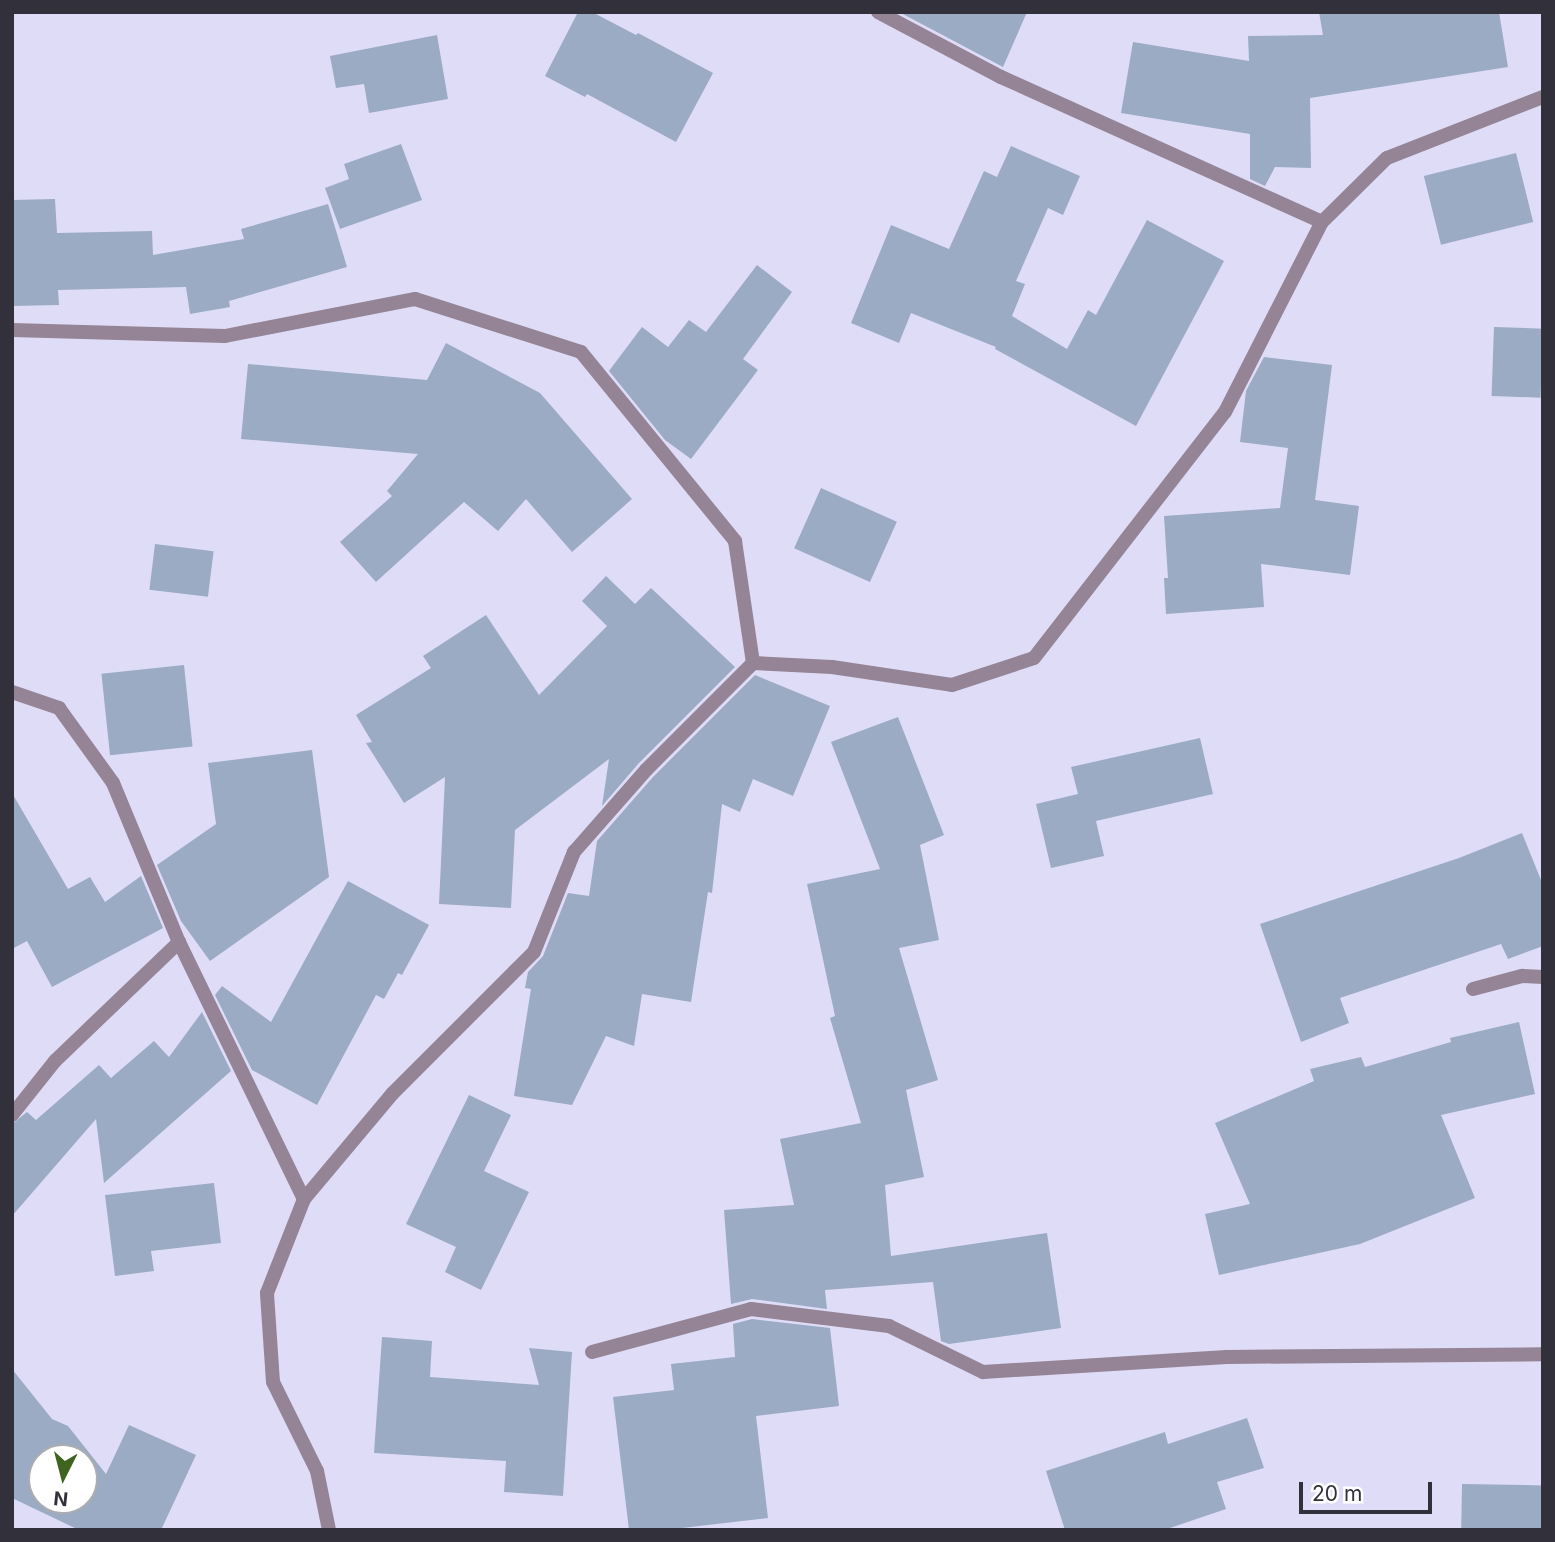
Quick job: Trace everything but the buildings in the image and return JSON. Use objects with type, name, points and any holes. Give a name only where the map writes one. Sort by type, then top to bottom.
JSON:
[{"type":"street","points":[[877,12],[1001,77],[1322,222]]},
{"type":"street","points":[[329,1530],[317,1471],[273,1382],[267,1293],[304,1199],[393,1093],[534,952],[574,852],[646,770],[753,663],[832,667],[952,685],[1034,658],[1225,412],[1322,222],[1387,158],[1543,97]]},
{"type":"street","points":[[12,330],[226,336],[415,299],[581,352],[736,541],[753,663]]},
{"type":"street","points":[[12,692],[59,708],[113,783],[179,942],[304,1199]]},
{"type":"street","points":[[12,1115],[55,1062],[179,942]]},
{"type":"street","points":[[1473,989],[1522,976],[1543,976]]},
{"type":"street","points":[[592,1352],[751,1309],[889,1326],[983,1372],[1227,1357],[1543,1354]]}]
